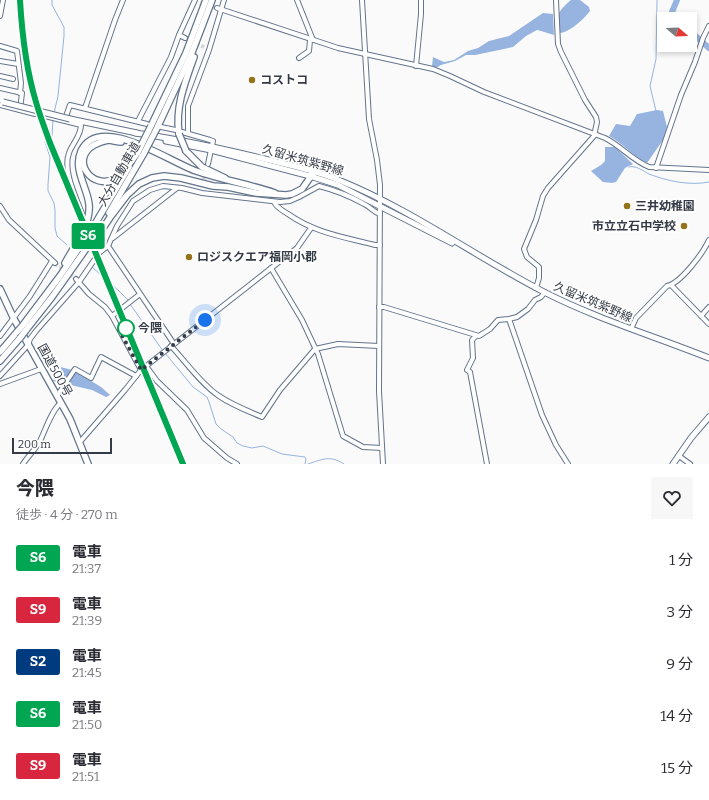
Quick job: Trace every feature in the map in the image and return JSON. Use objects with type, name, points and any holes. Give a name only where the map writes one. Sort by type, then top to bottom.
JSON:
[{"type":"highway","name":"大分自動車道","points":[[154,126],[186,53],[206,0]]},
{"type":"highway","name":"大分自動車道","points":[[0,361],[24,327],[92,245],[119,197],[191,55],[212,0]]},
{"type":"highway","points":[[209,9],[180,102],[177,120],[179,132],[186,151],[202,167],[229,180]]},
{"type":"highway","points":[[32,313],[60,271],[86,225],[89,205],[79,168],[79,160],[80,152],[90,140],[100,137],[112,137],[129,141],[153,150],[189,169],[218,179],[229,180],[286,195],[299,191],[314,172]]},
{"type":"highway","points":[[141,152],[121,173],[107,182],[97,181],[89,176],[84,169],[83,161],[85,154],[90,147],[99,142],[108,140],[125,143],[152,153],[185,170],[228,187]]},
{"type":"highway","name":"大分自動車道","points":[[24,327],[32,313],[89,234],[141,152]]},
{"type":"highway","points":[[92,245],[127,195],[139,184],[152,178],[164,176],[256,193],[275,193]]},
{"type":"highway","name":"国道500号","points":[[0,289],[14,319],[70,419],[88,464]]},
{"type":"highway","name":"大分自動車道","points":[[0,352],[18,335]]},
{"type":"main road","name":"久留米筑紫野線","points":[[1,103],[67,120],[211,148],[314,172],[341,180],[380,203],[475,253],[536,288],[631,329],[675,344],[709,358]]},
{"type":"main road","name":"久留米筑紫野線","points":[[211,148],[338,185],[380,203]]},
{"type":"main road","points":[[673,464],[691,438],[709,417]]},
{"type":"street","points":[[0,16],[3,0]]},
{"type":"street","points":[[85,108],[123,0]]},
{"type":"street","points":[[138,122],[171,57],[194,0],[200,3]]},
{"type":"street","points":[[188,133],[188,106],[209,50],[219,9],[224,0]]},
{"type":"street","points":[[297,0],[311,40],[308,51],[300,58]]},
{"type":"street","points":[[362,0],[369,119],[379,170],[379,391],[384,464]]},
{"type":"street","points":[[416,66],[421,0]]},
{"type":"street","points":[[536,288],[540,267],[527,257],[524,249],[536,220],[543,196],[548,188],[596,134],[597,122],[596,117],[576,83],[558,44],[556,0]]},
{"type":"street","points":[[219,9],[338,48],[433,69],[484,92],[616,143],[640,163],[656,168],[709,170]]},
{"type":"street","points":[[656,168],[681,95],[709,26]]},
{"type":"street","points":[[179,35],[185,38]]},
{"type":"street","points":[[0,46],[16,50],[21,83],[20,93],[22,93],[20,110]]},
{"type":"street","points":[[204,47],[209,50]]},
{"type":"street","points":[[0,61],[18,64]]},
{"type":"street","points":[[0,76],[13,79]]},
{"type":"street","points":[[0,88],[20,93]]},
{"type":"street","points":[[1,103],[35,114]]},
{"type":"street","points":[[67,120],[70,105],[188,133],[212,141],[208,164]]},
{"type":"street","points":[[45,116],[67,120],[81,125],[80,132],[71,147],[67,160],[69,177],[84,218]]},
{"type":"street","points":[[202,186],[202,192]]},
{"type":"street","points":[[0,376],[28,345],[30,339],[91,266],[99,253],[108,246],[125,213],[133,202],[156,187],[177,187],[274,202],[290,201],[319,186],[349,196],[370,207],[372,211],[380,214]]},
{"type":"street","points":[[112,238],[177,187]]},
{"type":"street","points":[[274,202],[279,208],[310,228],[380,245]]},
{"type":"street","points":[[0,206],[9,220],[53,262],[14,319],[0,336]]},
{"type":"street","points":[[79,443],[141,370],[297,248],[310,228]]},
{"type":"street","points":[[631,329],[636,318],[667,286],[673,284],[701,254],[709,240]]},
{"type":"street","points":[[92,245],[99,253]]},
{"type":"street","points":[[108,246],[173,345],[215,393],[241,408],[262,417],[280,390],[315,349],[338,344],[379,346]]},
{"type":"street","points":[[271,268],[302,320],[315,349],[343,436],[363,447],[382,448]]},
{"type":"street","points":[[78,281],[89,294],[105,307],[112,316],[141,370]]},
{"type":"street","points":[[671,285],[709,324]]},
{"type":"street","points":[[379,307],[384,307],[476,336],[481,336],[498,320],[510,319],[523,313],[545,292]]},
{"type":"street","points":[[112,316],[140,294]]},
{"type":"street","points":[[701,316],[709,307]]},
{"type":"street","points":[[510,319],[542,415],[556,445],[568,464]]},
{"type":"street","points":[[476,336],[472,340],[473,358],[467,370],[470,372],[487,464]]},
{"type":"street","points":[[57,396],[75,368],[91,378],[101,357],[136,376]]},
{"type":"street","points":[[146,366],[157,381],[187,410],[204,438],[224,456],[237,464]]},
{"type":"street","points":[[0,384],[42,369]]},
{"type":"street","points":[[23,464],[38,445],[55,409],[61,403]]},
{"type":"street","points":[[679,456],[690,464]]},
{"type":"water","points":[[571,0],[580,0],[589,7],[590,11],[572,28],[559,33],[558,17],[560,11]]},
{"type":"water","points":[[543,13],[553,14],[554,35],[537,30],[526,36],[513,47],[475,55],[466,55],[436,68],[432,66],[433,57],[444,62],[454,60],[468,51],[478,48],[489,41],[509,36]]},
{"type":"water","points":[[657,110],[663,111],[667,127],[663,140],[647,163],[609,136],[616,124],[630,126],[637,114]]},
{"type":"water","points":[[605,147],[614,147],[633,164],[625,168],[616,182],[603,182],[591,171],[605,161]]},
{"type":"water","points":[[57,366],[72,370],[63,384],[53,381]]},
{"type":"water","points":[[75,371],[101,387],[110,395],[106,397],[92,390],[66,384]]},
{"type":"waterway","points":[[52,0],[52,5],[64,27],[58,96],[54,113]]},
{"type":"waterway","points":[[656,111],[650,86],[656,59],[657,0]]},
{"type":"waterway","points":[[672,12],[677,0]]},
{"type":"waterway","points":[[697,37],[709,48]]},
{"type":"waterway","points":[[53,120],[52,136],[45,142],[50,157],[48,191],[54,203],[55,228],[57,236],[67,245]]},
{"type":"waterway","points":[[629,167],[637,168],[656,177],[671,181],[694,183],[709,182]]},
{"type":"waterway","points":[[92,267],[129,301]]},
{"type":"waterway","points":[[130,304],[163,351]]},
{"type":"waterway","points":[[165,353],[193,387],[207,397],[216,424],[233,437],[237,443],[252,448],[263,446],[282,454],[305,457],[305,464]]},
{"type":"waterway","points":[[308,464],[322,459],[335,460],[344,464]]},
{"type":"tunnel","points":[[200,3],[217,8]]},
{"type":"tunnel","points":[[185,38],[204,47]]},
{"type":"tunnel","points":[[202,185],[208,164]]},
{"type":"tunnel","points":[[55,263],[76,279]]},
{"type":"railway","points":[[20,0],[23,39],[27,64],[44,127],[183,464]]},
{"type":"train","name":"S6","points":[[20,0],[22,30],[29,73],[36,101],[50,143],[183,464]]},
{"type":"place","name":"コストコ","points":[[252,80]]},
{"type":"place","name":"三井幼稚園","points":[[627,206]]},
{"type":"place","name":"市立立石中学校","points":[[684,226]]},
{"type":"place","name":"ロジスクエア福岡小郡","points":[[189,257]]},
{"type":"place","name":"今隈","points":[[126,328]]},
{"type":"route","points":[[126,328],[119,330],[141,370],[205,320]]}]
